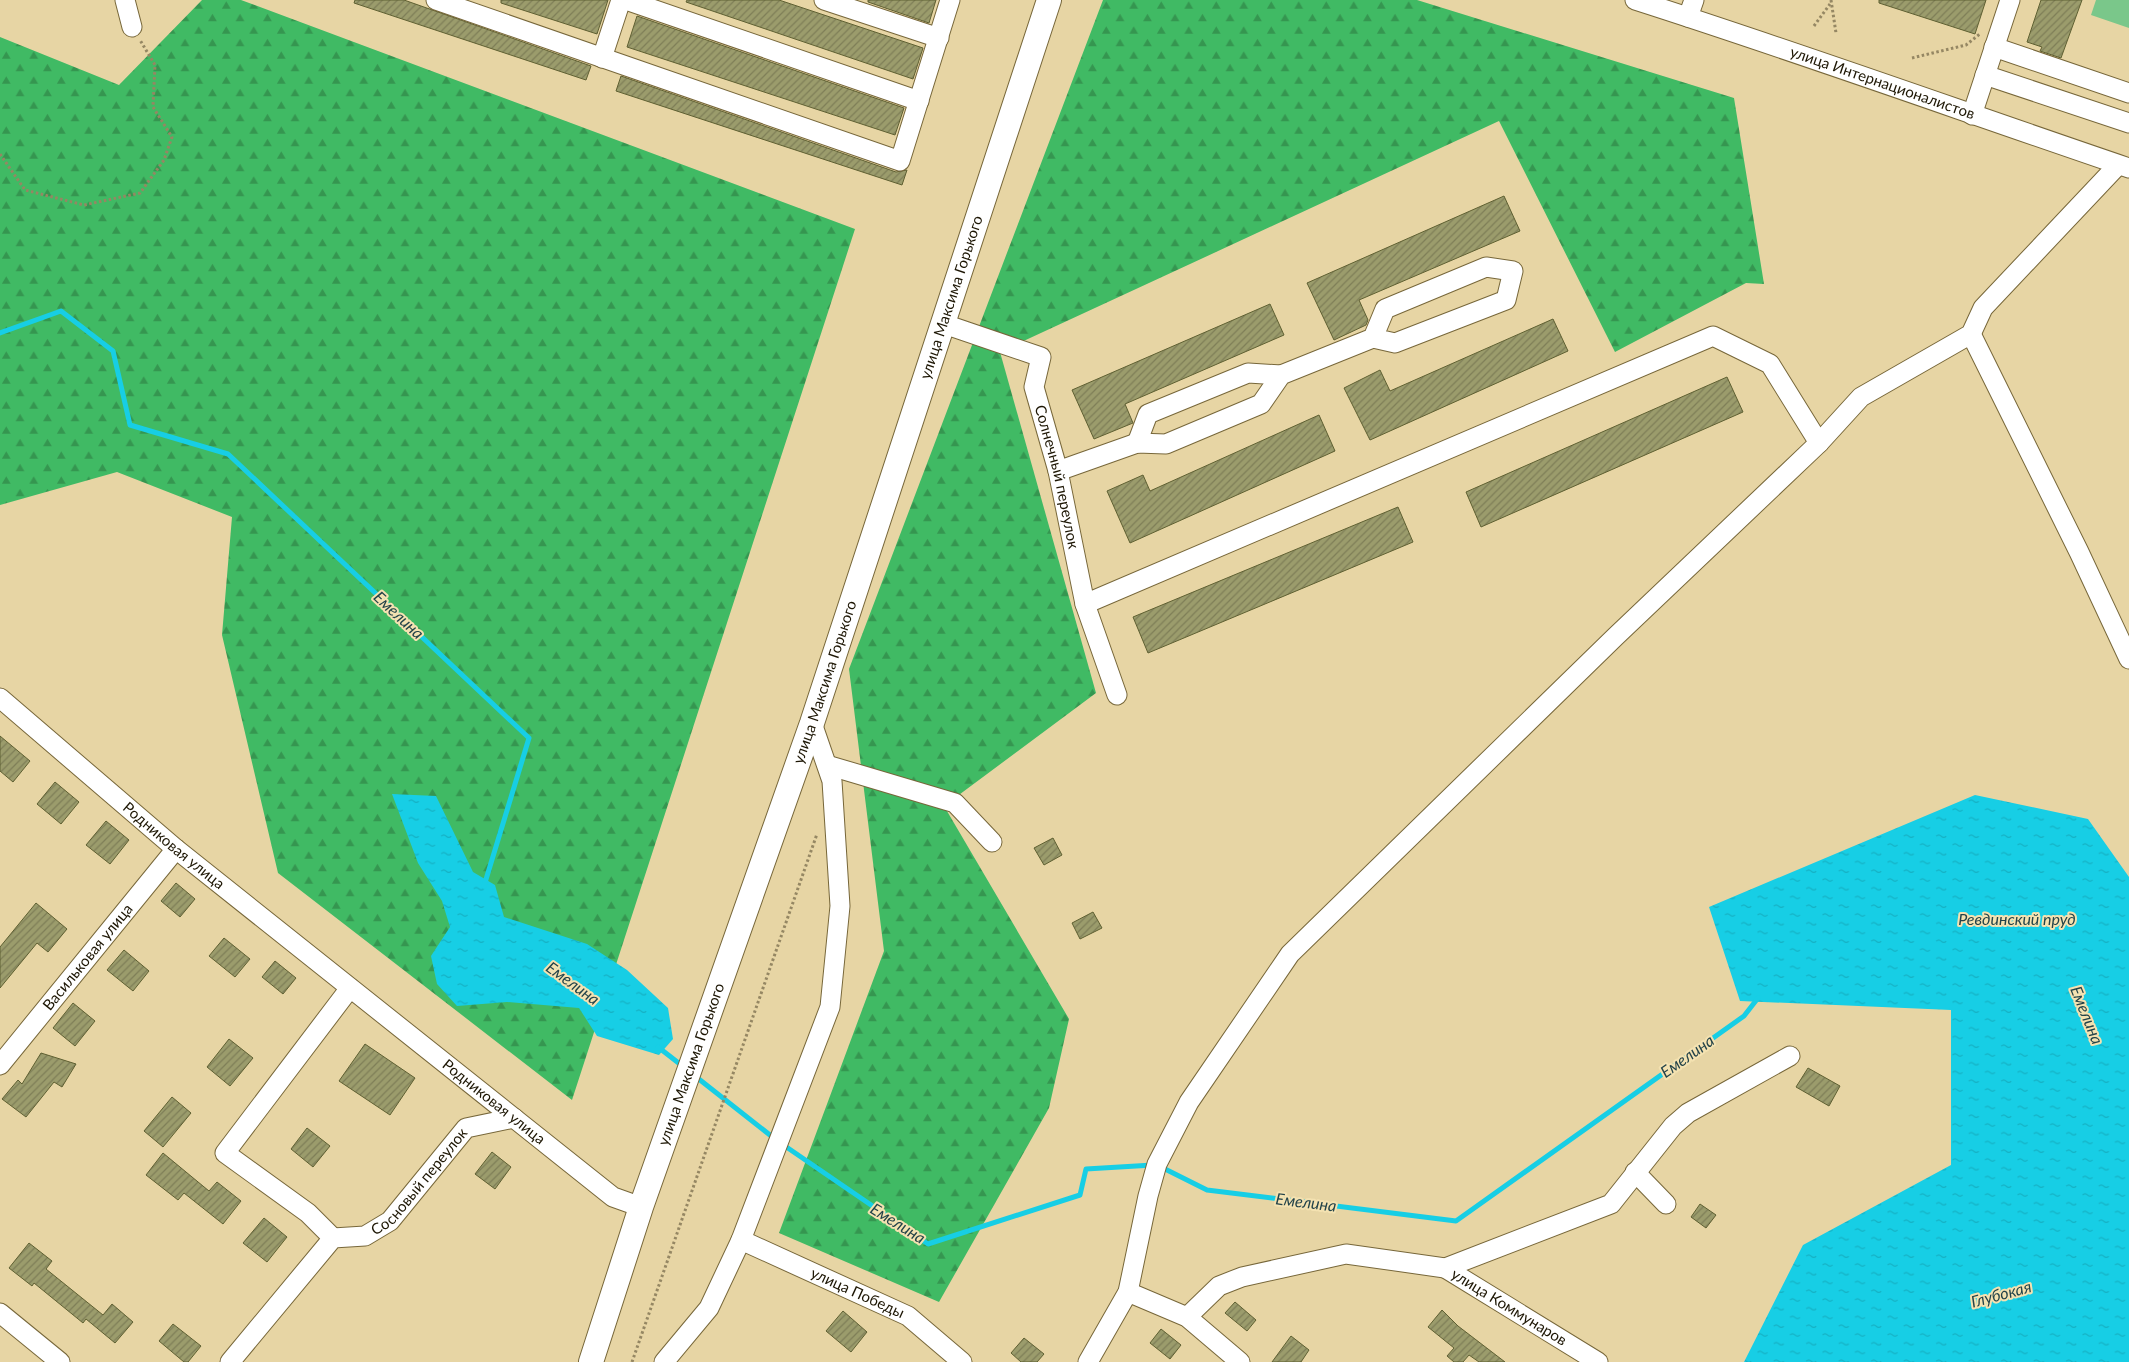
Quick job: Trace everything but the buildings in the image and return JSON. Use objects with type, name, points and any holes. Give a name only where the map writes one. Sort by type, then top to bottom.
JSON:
[{"type":"main road","name":"улица Максима Горького","points":[[592,1362],[641,1207],[812,723],[1049,0]]},
{"type":"street","points":[[125,0],[132,27]]},
{"type":"street","points":[[436,0],[900,161],[950,0]]},
{"type":"street","points":[[602,58],[621,0]]},
{"type":"street","points":[[626,0],[919,101]]},
{"type":"street","points":[[824,0],[939,38]]},
{"type":"street","name":"улица Интернационалистов","points":[[1635,0],[1691,8],[1804,54],[1972,115],[2124,166]]},
{"type":"street","points":[[1972,115],[2010,0]]},
{"type":"street","points":[[1994,46],[2129,93]]},
{"type":"street","points":[[1985,75],[2129,123]]},
{"type":"street","points":[[1088,1362],[1128,1292],[1148,1196],[1157,1164],[1189,1102],[1290,954],[1608,644],[1819,443],[1861,397],[1971,334],[1983,308],[2124,166]]},
{"type":"street","points":[[1137,443],[1148,414],[1248,373],[1281,375],[1373,338],[1395,343],[1506,300],[1512,271],[1486,267],[1385,309],[1373,338]]},
{"type":"street","name":"Солнечный переулок","points":[[944,324],[1041,358],[1034,387],[1058,471],[1085,604],[1117,695]]},
{"type":"street","points":[[1971,334],[2079,552],[2129,658]]},
{"type":"street","points":[[1085,604],[1713,336],[1770,364],[1819,443]]},
{"type":"street","points":[[1058,471],[1137,443],[1166,444],[1261,404],[1281,375]]},
{"type":"street","name":"Родниковая улица","points":[[0,698],[176,849],[613,1197],[641,1207]]},
{"type":"street","points":[[664,1362],[709,1308],[741,1240],[830,1007],[840,906],[832,781],[812,723]]},
{"type":"street","points":[[827,765],[955,803],[992,842]]},
{"type":"street","name":"Васильковая улица","points":[[0,1065],[176,849]]},
{"type":"street","points":[[230,1362],[332,1238],[308,1213],[225,1153],[350,988]]},
{"type":"street","points":[[1187,1317],[1220,1286],[1242,1277],[1346,1254],[1445,1268],[1611,1204],[1672,1126],[1688,1113],[1790,1056]]},
{"type":"street","name":"Сосновый переулок","points":[[332,1238],[365,1236],[390,1221],[466,1128],[514,1118]]},
{"type":"street","points":[[1635,1172],[1666,1204]]},
{"type":"street","name":"улица Победы","points":[[741,1240],[908,1316],[962,1362]]},
{"type":"street","name":"улица Коммунаров","points":[[1445,1268],[1598,1362]]},
{"type":"street","points":[[1128,1292],[1187,1317],[1240,1362]]},
{"type":"street","points":[[0,1313],[60,1362]]},
{"type":"path","points":[[1814,26],[1830,2]]},
{"type":"path","points":[[1830,2],[1836,33]]},
{"type":"path","points":[[1912,58],[1966,45],[2004,19]]},
{"type":"path","points":[[0,154],[25,190],[84,205],[140,193],[164,160],[172,137],[153,107],[155,66],[132,27]]},
{"type":"path","points":[[632,1362],[818,829]]},
{"type":"green space","points":[[202,0],[241,0],[855,229],[572,1100],[278,873],[222,635],[232,517],[117,472],[0,505],[0,37],[119,85]]},
{"type":"green space","points":[[1103,0],[1417,0],[1734,98],[1764,284],[1746,283],[1615,352],[1499,121],[1000,352],[1096,693],[944,806],[1069,1019],[1049,1108],[939,1302],[779,1233],[884,951],[849,669]]},
{"type":"green space","points":[[2096,0],[2129,0],[2129,28],[2091,15]]},
{"type":"water","points":[[392,794],[436,796],[473,872],[495,885],[504,917],[587,944],[627,970],[668,1008],[673,1039],[659,1055],[597,1036],[579,1008],[507,1002],[457,1006],[437,984],[431,956],[450,927],[442,901],[418,863]]},
{"type":"water","name":"Ревдинский пруд","points":[[1975,795],[2088,819],[2129,877],[2129,1362],[1744,1362],[1803,1245],[1951,1165],[1951,1010],[1740,1001],[1709,907]]},
{"type":"waterway","name":"Емелина","points":[[0,333],[61,311],[113,351],[130,425],[228,454],[529,738],[484,886]]},
{"type":"waterway","name":"Емелина","points":[[1161,1167],[1207,1190],[1456,1221],[1744,1016],[1758,998]]},
{"type":"waterway","name":"Емелина","points":[[658,1047],[685,1068]]},
{"type":"waterway","name":"Емелина","points":[[695,1076],[775,1139]]},
{"type":"waterway","name":"Емелина","points":[[782,1144],[928,1244],[1080,1195],[1086,1169],[1153,1165]]},
{"type":"water label","name":"Глубокая","points":[[2001,1294]]}]
